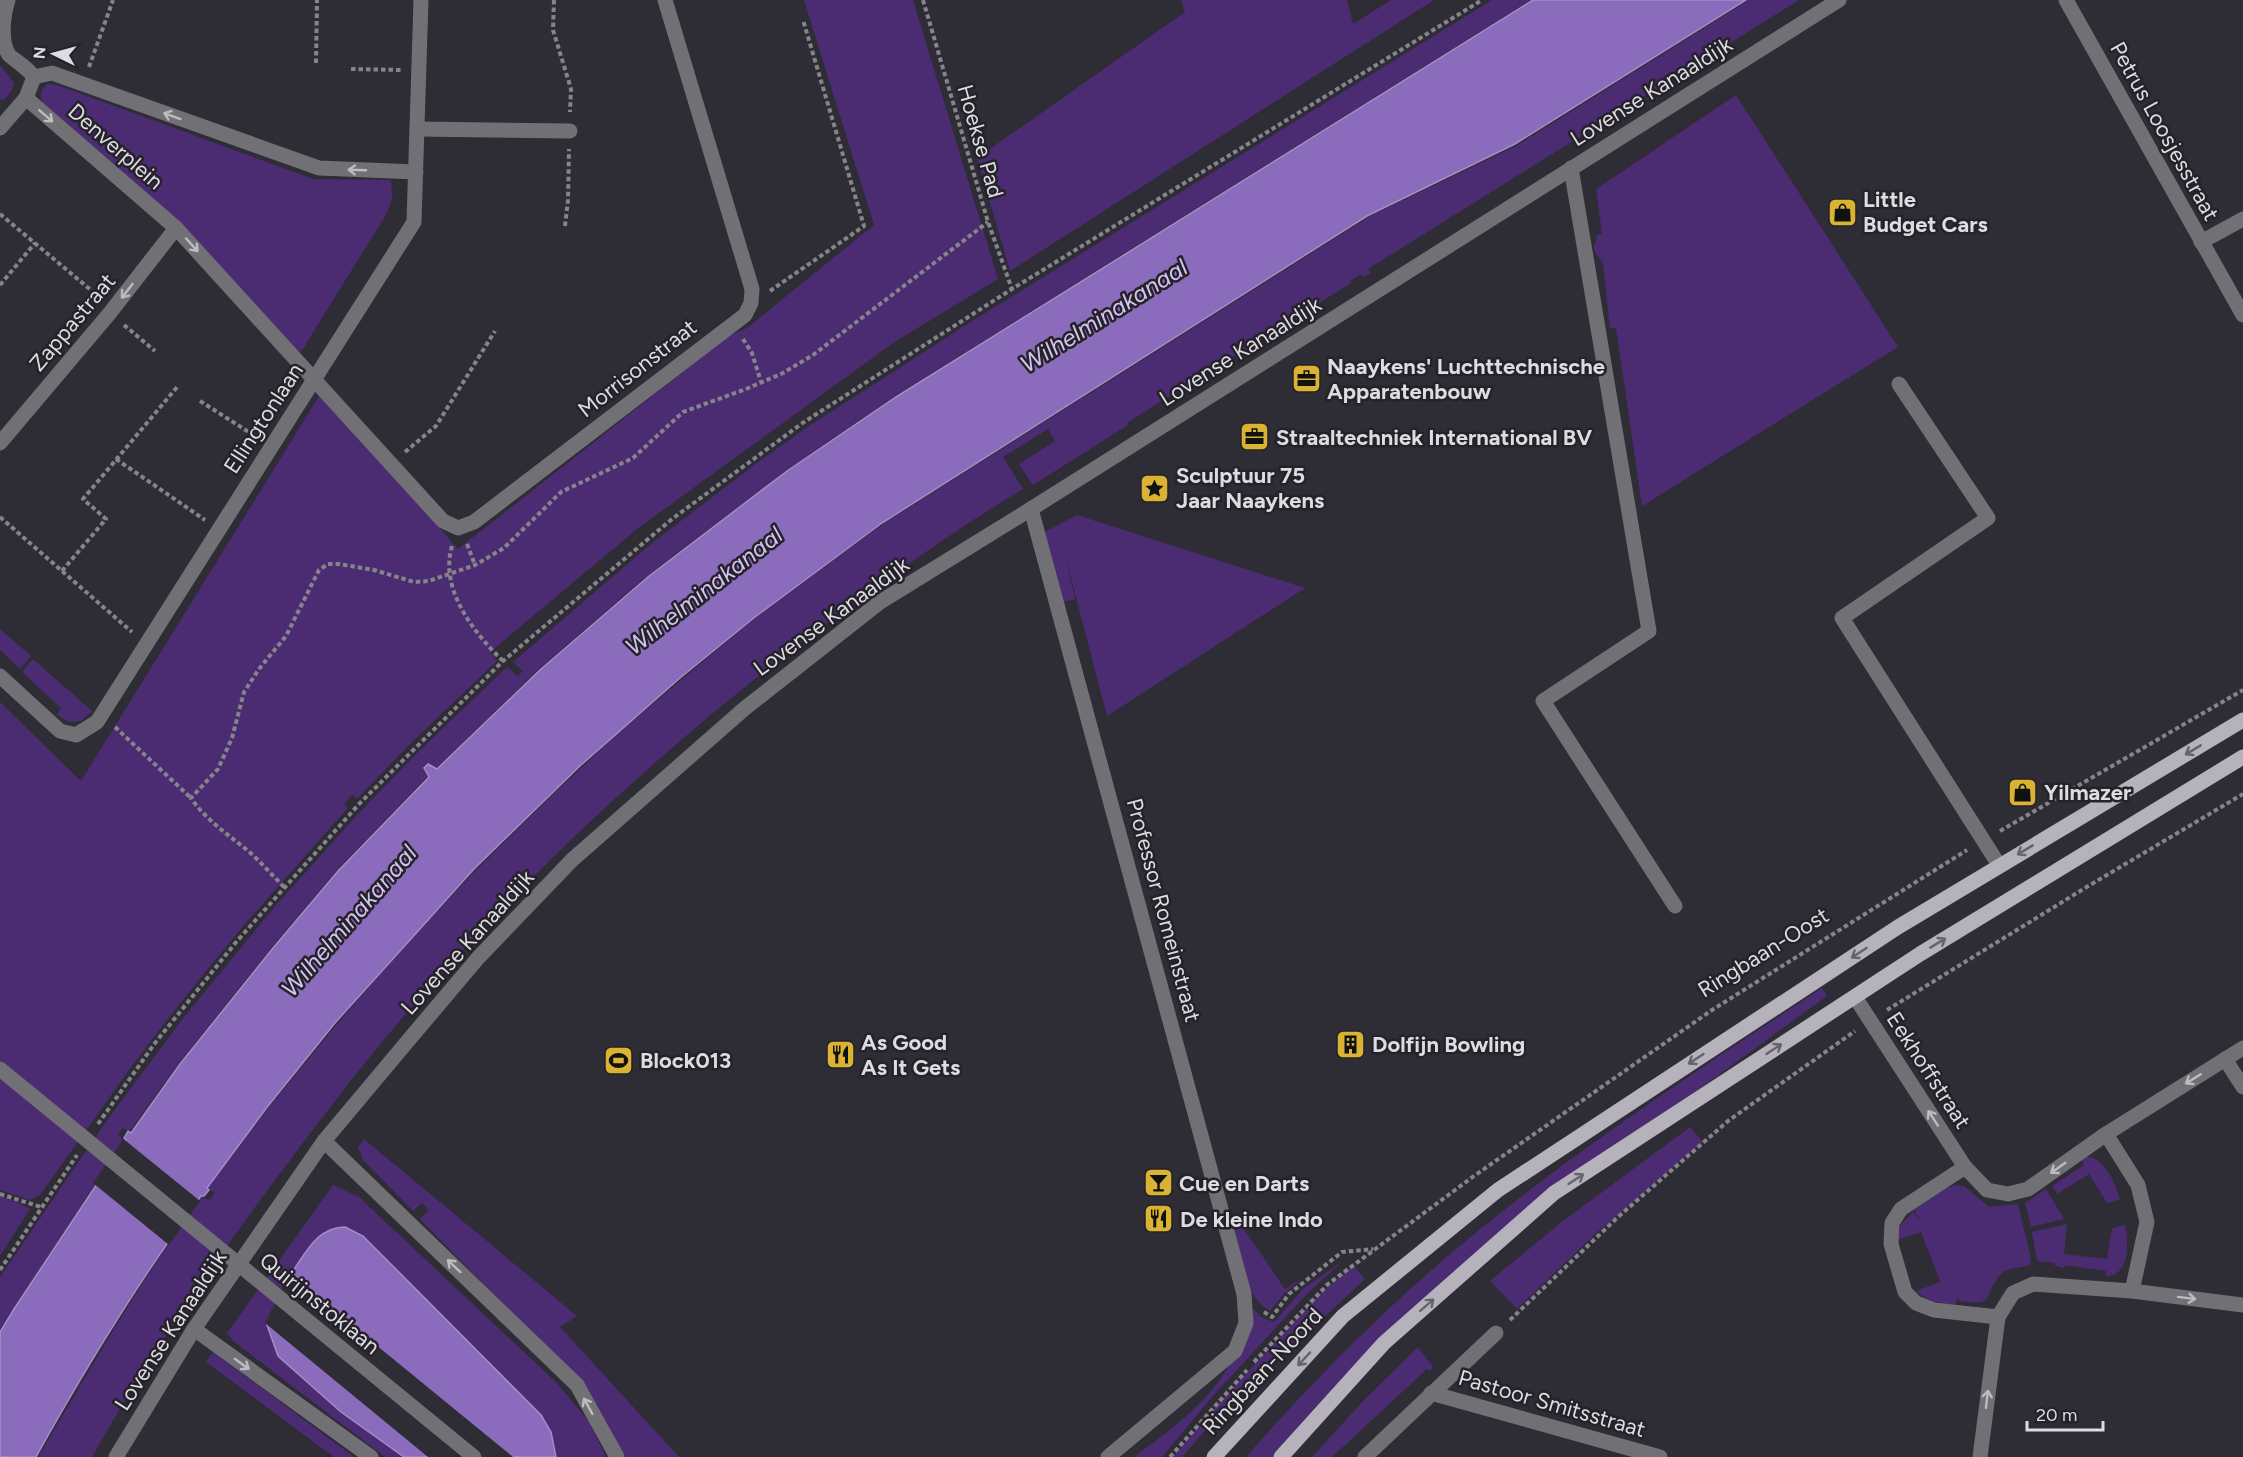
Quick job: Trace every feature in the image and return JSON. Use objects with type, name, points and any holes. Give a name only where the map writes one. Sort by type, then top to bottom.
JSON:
[{"type":"main road","points":[[1999,865],[2243,720]]},
{"type":"main road","points":[[1281,1457],[1384,1343],[1554,1193],[1920,954],[2243,757]]},
{"type":"main road","name":"Ringbaan-Noord","points":[[1214,1457],[1343,1316],[1498,1190],[1898,927],[1999,865]]},
{"type":"street","points":[[0,128],[26,98],[34,77],[24,66],[7,54],[2,43],[2,20],[9,0]]},
{"type":"street","name":"Ellingtonlaan","points":[[0,676],[60,731],[76,735],[97,722],[414,222],[421,0]]},
{"type":"street","points":[[665,0],[752,289]]},
{"type":"street","name":"Lovense Kanaaldijk","points":[[116,1457],[194,1329],[324,1142],[478,958],[572,860],[744,709],[880,602],[1839,0]]},
{"type":"street","name":"Petrus Loosjesstraat","points":[[2066,0],[2243,315]]},
{"type":"street","name":"Denverplein","points":[[34,77],[51,72],[319,168],[416,172]]},
{"type":"street","name":"Denverplein","points":[[26,98],[176,228],[313,381]]},
{"type":"street","points":[[417,129],[570,131]]},
{"type":"street","points":[[1571,168],[1649,631],[1543,701],[1675,906]]},
{"type":"street","points":[[2201,242],[2243,219]]},
{"type":"street","name":"Zappastraat","points":[[0,443],[111,311],[176,228]]},
{"type":"street","name":"Morrisonstraat","points":[[458,528],[474,522],[731,323],[745,315],[752,303],[752,289]]},
{"type":"street","points":[[313,381],[443,521],[458,528]]},
{"type":"street","points":[[1899,384],[1988,518],[1842,618],[1999,865]]},
{"type":"street","name":"Professor Romeinstraat","points":[[1031,509],[1244,1294],[1246,1323]]},
{"type":"street","name":"Eekhoffstraat","points":[[1855,997],[1965,1167],[1987,1190],[2008,1194],[2028,1189],[2106,1134],[2243,1048]]},
{"type":"street","points":[[2225,1059],[2243,1087]]},
{"type":"street","name":"Quirijnstoklaan","points":[[0,1069],[474,1457]]},
{"type":"street","points":[[2106,1134],[2138,1185],[2147,1222],[2132,1291]]},
{"type":"street","points":[[324,1142],[576,1385],[617,1457]]},
{"type":"street","points":[[1965,1167],[1901,1209],[1892,1223],[1892,1244],[1905,1292],[1916,1303],[1934,1310],[1998,1317]]},
{"type":"street","points":[[1980,1457],[1998,1317],[2013,1293],[2033,1284],[2132,1291],[2243,1305]]},
{"type":"street","name":"Ringbaan-Noord","points":[[1108,1457],[1235,1351],[1246,1323]]},
{"type":"street","points":[[194,1329],[371,1457]]},
{"type":"street","points":[[1365,1457],[1496,1333]]},
{"type":"street","name":"Pastoor Smitsstraat","points":[[1431,1393],[1632,1453],[1660,1457]]},
{"type":"path","points":[[83,84],[113,0]]},
{"type":"path","points":[[316,63],[317,0]]},
{"type":"path","name":"Hoekse Pad","points":[[923,0],[988,222],[1012,289]]},
{"type":"path","points":[[95,1130],[155,1042],[237,941],[360,803],[503,661],[672,519],[804,422],[1012,289],[1482,0]]},
{"type":"path","points":[[752,289],[772,291],[864,226],[802,20]]},
{"type":"path","points":[[351,69],[419,71]]},
{"type":"path","points":[[0,214],[155,351]]},
{"type":"path","points":[[191,798],[218,769],[232,738],[244,692],[259,669],[286,636],[319,570],[328,564],[339,564],[374,570],[414,582],[429,582],[490,557],[504,548],[561,492],[633,458],[683,412],[783,373],[813,355],[988,222]]},
{"type":"path","points":[[0,285],[35,243]]},
{"type":"path","points":[[731,323],[752,353],[761,382]]},
{"type":"path","points":[[390,464],[436,426],[495,331]]},
{"type":"path","points":[[62,571],[106,519],[83,499],[178,386]]},
{"type":"path","points":[[200,401],[271,447]]},
{"type":"path","points":[[116,459],[219,529]]},
{"type":"path","points":[[0,517],[146,644]]},
{"type":"path","points":[[458,528],[450,554],[449,575],[455,598],[492,651],[503,661]]},
{"type":"path","name":"Ringbaan-Oost","points":[[1328,1284],[1474,1176],[1712,1010],[1984,840],[2243,690]]},
{"type":"path","points":[[101,714],[191,798],[201,812],[249,851],[284,887]]},
{"type":"path","points":[[1496,1333],[1618,1217],[1728,1121],[1871,1021],[2085,888],[2243,794]]},
{"type":"path","points":[[0,1270],[81,1149]]},
{"type":"path","points":[[0,1194],[41,1207]]},
{"type":"path","points":[[1244,1294],[1258,1309],[1272,1317],[1289,1294],[1342,1252],[1375,1249]]},
{"type":"shaded area","points":[[804,0],[913,0],[998,279],[893,343],[637,529],[490,652],[497,661],[410,744],[357,799],[352,795],[344,804],[348,808],[244,925],[185,997],[131,1067],[40,1195],[30,1200],[0,1190],[0,702],[81,781],[321,393],[458,549],[730,335],[747,328],[874,225]]},
{"type":"shaded area","points":[[1181,0],[1347,0],[1353,24],[1391,0],[1434,0],[1010,271],[977,158],[1185,12]]},
{"type":"shaded area","points":[[1492,0],[1531,0],[895,396],[787,470],[648,575],[540,668],[437,768],[427,763],[423,767],[428,776],[337,870],[179,1063],[130,1131],[123,1128],[118,1134],[124,1140],[0,1329],[0,1277],[105,1123],[184,1017],[277,904],[357,815],[419,751],[507,667],[518,676],[523,671],[513,662],[652,543],[812,424],[977,318]]},
{"type":"shaded area","points":[[1749,0],[1799,0],[1706,58],[1708,63],[1693,72],[1690,68],[1368,269],[1371,273],[1363,277],[1361,274],[1350,281],[1351,283],[1128,422],[1128,425],[1033,485],[1019,464],[1055,441],[1048,429],[1003,457],[1023,489],[923,554],[826,624],[711,715],[601,812],[497,914],[446,968],[383,1041],[284,1168],[184,1309],[136,1382],[92,1457],[38,1457],[158,1259],[202,1197],[210,1200],[214,1193],[208,1188],[269,1107],[406,944],[475,871],[617,734],[755,618],[883,524],[1372,215],[1516,146]]},
{"type":"shaded area","points":[[0,65],[14,83],[12,90],[3,101],[0,99]]},
{"type":"shaded area","points":[[47,84],[57,85],[313,179],[391,180],[392,199],[387,213],[301,352],[291,347],[178,221],[41,101],[41,91]]},
{"type":"shaded area","points":[[1736,95],[1898,347],[1642,506],[1616,328],[1610,328],[1603,264],[1594,250],[1597,235],[1602,233],[1596,189]]},
{"type":"shaded area","points":[[1077,515],[1305,588],[1107,716],[1065,555],[1075,599],[1056,604],[1037,536]]},
{"type":"shaded area","points":[[0,629],[31,656],[20,669],[0,650]]},
{"type":"shaded area","points":[[33,659],[92,711],[81,721],[70,722],[57,715],[61,708],[22,672]]},
{"type":"shaded area","points":[[1822,988],[1827,996],[1513,1227],[1277,1457],[1246,1457],[1347,1349],[1456,1249],[1589,1146]]},
{"type":"shaded area","points":[[1690,1127],[1703,1142],[1593,1236],[1517,1309],[1490,1281],[1559,1224]]},
{"type":"shaded area","points":[[364,1139],[577,1316],[560,1327],[679,1457],[622,1457],[595,1403],[580,1384],[420,1219],[429,1210],[422,1203],[413,1211],[363,1160],[358,1147]]},
{"type":"shaded area","points":[[2086,1157],[2099,1161],[2109,1172],[2120,1200],[2107,1203],[2089,1174],[2057,1194],[2052,1186],[2084,1165],[2081,1160]]},
{"type":"shaded area","points":[[333,1185],[359,1197],[558,1384],[589,1422],[606,1457],[556,1457],[551,1432],[541,1415],[363,1236],[351,1229],[338,1227],[325,1231],[315,1240],[290,1275],[273,1310],[278,1356],[341,1412],[404,1457],[385,1457],[233,1341],[227,1333]]},
{"type":"shaded area","points":[[1955,1185],[1964,1186],[1989,1207],[2018,1204],[2031,1259],[2030,1265],[2002,1273],[1985,1300],[1980,1302],[1959,1301],[1959,1297],[1955,1305],[1929,1300],[1916,1291],[1940,1282],[1939,1279],[1942,1279],[1939,1278],[1921,1232],[1897,1240],[1901,1224],[1913,1212],[1922,1222],[1914,1210]]},
{"type":"shaded area","points":[[2046,1189],[2064,1219],[2031,1227],[2025,1203]]},
{"type":"shaded area","points":[[0,1196],[30,1209],[0,1256]]},
{"type":"shaded area","points":[[2067,1224],[2064,1254],[2107,1259],[2112,1228],[2125,1225],[2127,1249],[2124,1264],[2120,1270],[2114,1275],[2106,1276],[2106,1271],[2065,1265],[2064,1268],[2055,1266],[2055,1263],[2037,1261],[2032,1232]]},
{"type":"shaded area","points":[[1241,1225],[1285,1289],[1302,1278],[1270,1311],[1254,1295],[1244,1274],[1232,1228]]},
{"type":"shaded area","points":[[1344,1260],[1307,1294],[1211,1398],[1162,1457],[1134,1457],[1183,1419],[1216,1385],[1233,1357],[1252,1308],[1263,1318],[1274,1322],[1303,1289]]},
{"type":"shaded area","points":[[1353,1265],[1365,1279],[1282,1357],[1242,1388],[1182,1457],[1173,1457],[1219,1403],[1316,1298]]},
{"type":"shaded area","points":[[1418,1347],[1433,1367],[1430,1371],[1427,1369],[1332,1457],[1312,1457],[1365,1399]]},
{"type":"shaded area","points":[[213,1352],[354,1457],[334,1457],[206,1362]]},
{"type":"water","name":"Wilhelminakanaal","points":[[1533,0],[1746,0],[1515,144],[1367,216],[882,523],[755,617],[680,678],[581,765],[474,869],[335,1023],[268,1106],[157,1259],[94,1357],[36,1457],[0,1457],[0,1332],[14,1309],[126,1140],[124,1138],[128,1131],[131,1133],[180,1064],[338,871],[429,777],[424,768],[428,764],[437,769],[541,669],[649,576],[787,471],[896,397]]},
{"type":"water","points":[[345,1227],[363,1236],[541,1415],[551,1432],[556,1457],[404,1457],[341,1412],[278,1356],[267,1325],[274,1311],[281,1317],[295,1300],[290,1275],[306,1251],[319,1237],[335,1228]]},
{"type":"pier","points":[[121,1137],[200,1201],[169,1245],[93,1183],[122,1141]]},
{"type":"pier","points":[[288,1273],[513,1457],[428,1457],[265,1323],[272,1309],[275,1308],[281,1313],[291,1300],[287,1296],[278,1307],[274,1306]]},
{"type":"place","name":"Little Budget Cars","points":[[1842,212]]},
{"type":"place","name":"Naaykens' Luchttechnische Apparatenbouw","points":[[1306,379]]},
{"type":"place","name":"Straaltechniek International BV","points":[[1255,437]]},
{"type":"place","name":"Sculptuur 75 Jaar Naaykens","points":[[1155,488]]},
{"type":"place","name":"Yilmazer","points":[[2023,792]]},
{"type":"place","name":"Dolfijn Bowling","points":[[1351,1044]]},
{"type":"place","name":"As Good As It Gets","points":[[840,1055]]},
{"type":"place","name":"Block013","points":[[619,1060]]},
{"type":"place","name":"Cue en Darts","points":[[1158,1183]]},
{"type":"place","name":"De kleine Indo","points":[[1159,1219]]}]
